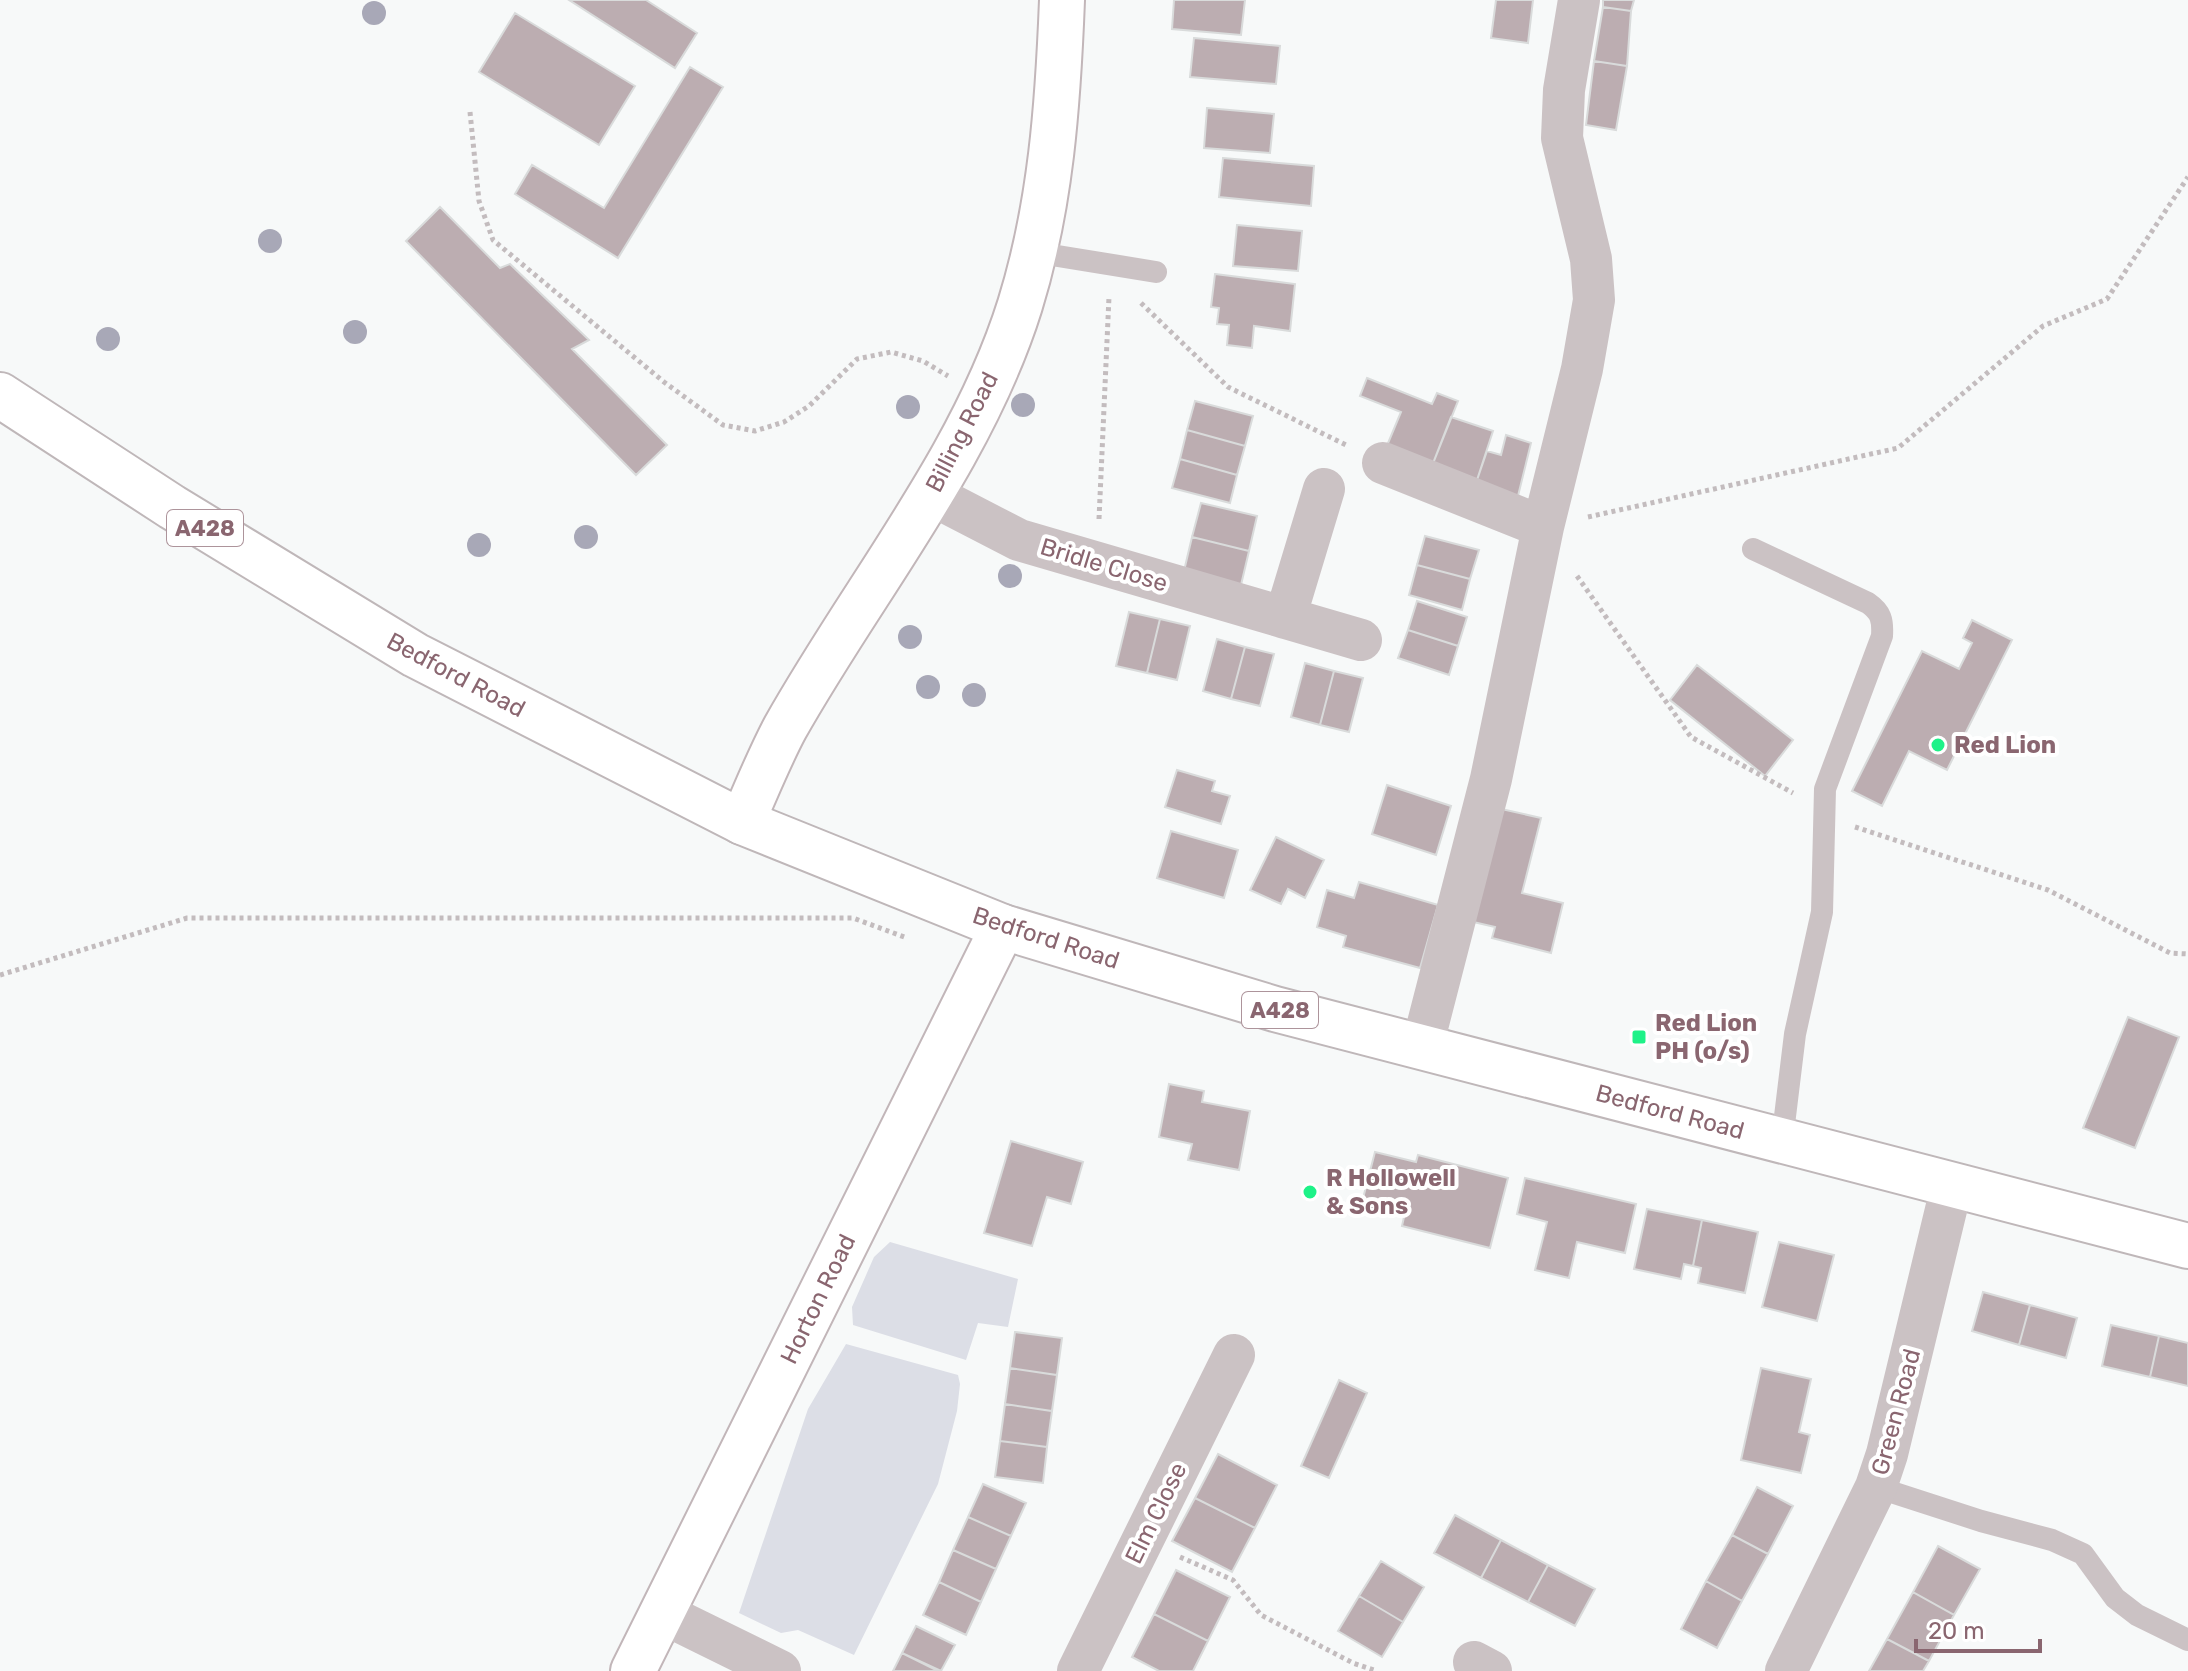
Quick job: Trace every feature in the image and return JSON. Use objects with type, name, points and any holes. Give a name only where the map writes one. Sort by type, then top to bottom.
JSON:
[{"type":"main road","name":"Billing Road","points":[[742,822],[784,730],[902,544],[982,398],[1019,306],[1046,201],[1059,96],[1062,0]]},
{"type":"main road","name":"Bedford Road","points":[[0,395],[172,507],[415,655],[742,822],[1003,927],[1275,1009],[2188,1246]]},
{"type":"main road","name":"Horton Road","points":[[633,1671],[1003,927]]},
{"type":"street","points":[[1422,1047],[1491,779],[1543,527],[1582,369],[1594,300],[1591,259],[1562,138],[1564,90],[1579,0]]},
{"type":"street","points":[[1383,463],[1543,527]]},
{"type":"street","points":[[1285,618],[1324,489]]},
{"type":"street","name":"Bridle Close","points":[[930,494],[1019,540],[1361,640]]},
{"type":"street","name":"Green Road","points":[[1786,1671],[1876,1487],[1887,1454],[1952,1185]]},
{"type":"street","name":"Elm Close","points":[[1078,1671],[1234,1355]]},
{"type":"street","points":[[662,1613],[780,1671]]},
{"type":"lane","points":[[1033,252],[1156,272]]},
{"type":"lane","points":[[1753,549],[1868,603],[1878,610],[1883,623],[1882,636],[1825,789],[1822,912],[1795,1034],[1782,1141]]},
{"type":"lane","points":[[1876,1487],[2052,1540],[2083,1554],[2115,1598],[2137,1615],[2188,1640]]},
{"type":"path","points":[[470,112],[479,201],[493,240],[664,382],[723,425],[755,431],[784,422],[809,406],[857,359],[891,352],[923,361],[982,398]]},
{"type":"path","points":[[1543,527],[1898,448],[2043,326],[2107,299],[2188,177]]},
{"type":"path","points":[[1097,564],[1109,294]]},
{"type":"path","points":[[1141,303],[1228,387],[1383,463]]},
{"type":"path","points":[[0,975],[187,918],[853,918]]},
{"type":"path","points":[[1142,1541],[1233,1580],[1261,1615],[1353,1663],[1377,1671]]},
{"type":"shaded area","points":[[890,1242],[1018,1279],[1008,1327],[978,1323],[966,1360],[853,1325],[852,1307],[874,1257]]},
{"type":"shaded area","points":[[846,1344],[958,1375],[960,1384],[957,1411],[938,1484],[854,1655],[798,1630],[781,1633],[739,1613],[808,1409]]},
{"type":"building","points":[[569,0],[646,0],[697,33],[675,68]]},
{"type":"building","points":[[1174,0],[1245,0],[1241,35],[1172,29]]},
{"type":"building","points":[[1496,0],[1533,0],[1528,43],[1491,38]]},
{"type":"building","points":[[1603,0],[1634,0],[1631,11],[1603,7]]},
{"type":"building","points":[[1603,7],[1631,11],[1627,66],[1594,61]]},
{"type":"building","points":[[515,13],[635,86],[599,145],[479,72]]},
{"type":"building","points":[[1194,38],[1280,46],[1276,84],[1190,77]]},
{"type":"building","points":[[1594,61],[1627,66],[1616,130],[1586,125]]},
{"type":"building","points":[[690,67],[723,87],[618,258],[515,194],[532,165],[604,208]]},
{"type":"building","points":[[1207,108],[1274,114],[1270,153],[1204,148]]},
{"type":"building","points":[[1223,158],[1314,166],[1311,206],[1219,197]]},
{"type":"building","points":[[440,207],[500,268],[510,264],[589,340],[572,349],[667,445],[636,475],[406,241]]},
{"type":"building","points":[[1237,225],[1302,231],[1298,271],[1233,266]]},
{"type":"building","points":[[1215,274],[1295,284],[1290,331],[1254,326],[1252,348],[1227,345],[1229,325],[1217,324],[1219,308],[1211,307]]},
{"type":"building","points":[[1367,378],[1432,404],[1437,393],[1458,401],[1432,466],[1386,448],[1401,412],[1360,396]]},
{"type":"building","points":[[1195,401],[1253,416],[1245,446],[1187,430]]},
{"type":"building","points":[[1451,417],[1493,431],[1476,483],[1432,466]]},
{"type":"building","points":[[1187,430],[1245,446],[1237,475],[1180,459]]},
{"type":"building","points":[[1506,435],[1531,443],[1518,496],[1476,483],[1487,451],[1501,455]]},
{"type":"building","points":[[1180,459],[1237,475],[1230,503],[1172,488]]},
{"type":"building","points":[[1201,503],[1257,516],[1249,551],[1192,537]]},
{"type":"building","points":[[1425,536],[1479,550],[1470,579],[1417,565]]},
{"type":"building","points":[[1192,537],[1249,551],[1241,585],[1184,571]]},
{"type":"building","points":[[1417,565],[1470,579],[1462,610],[1409,595]]},
{"type":"building","points":[[1417,601],[1467,617],[1458,646],[1408,630]]},
{"type":"building","points":[[1129,612],[1160,619],[1147,673],[1116,666]]},
{"type":"building","points":[[1160,619],[1190,626],[1177,680],[1147,673]]},
{"type":"building","points":[[1972,620],[2012,640],[1947,770],[1909,751],[1882,806],[1852,791],[1922,651],[1959,669],[1972,643],[1963,638]]},
{"type":"building","points":[[1408,630],[1458,646],[1449,675],[1398,658]]},
{"type":"building","points":[[1217,639],[1245,647],[1231,699],[1203,691]]},
{"type":"building","points":[[1245,647],[1274,654],[1260,706],[1231,699]]},
{"type":"building","points":[[1305,663],[1334,671],[1320,725],[1291,717]]},
{"type":"building","points":[[1697,665],[1793,740],[1765,776],[1670,700]]},
{"type":"building","points":[[1334,671],[1363,678],[1349,732],[1320,725]]},
{"type":"building","points":[[1177,770],[1215,781],[1212,791],[1230,796],[1221,824],[1165,807]]},
{"type":"building","points":[[1387,785],[1451,806],[1436,855],[1372,834]]},
{"type":"building","points":[[1497,808],[1541,818],[1522,893],[1563,903],[1551,953],[1492,938],[1495,927],[1469,921]]},
{"type":"building","points":[[1171,831],[1238,850],[1224,898],[1157,878]]},
{"type":"building","points":[[1276,837],[1324,860],[1305,898],[1288,889],[1281,904],[1250,890]]},
{"type":"building","points":[[1359,882],[1438,905],[1420,968],[1343,947],[1346,936],[1317,927],[1327,890],[1354,898]]},
{"type":"building","points":[[2128,1017],[2179,1037],[2135,1148],[2083,1128]]},
{"type":"building","points":[[1169,1084],[1204,1091],[1202,1102],[1250,1111],[1239,1170],[1188,1160],[1192,1144],[1159,1137]]},
{"type":"building","points":[[1011,1141],[1083,1162],[1071,1204],[1047,1197],[1032,1246],[984,1233]]},
{"type":"building","points":[[1375,1152],[1416,1162],[1418,1155],[1508,1178],[1490,1248],[1402,1226],[1404,1217],[1361,1206]]},
{"type":"building","points":[[1525,1178],[1636,1204],[1625,1253],[1577,1242],[1569,1278],[1535,1270],[1547,1222],[1517,1214]]},
{"type":"building","points":[[1647,1209],[1702,1220],[1693,1266],[1684,1264],[1681,1279],[1634,1269]]},
{"type":"building","points":[[1702,1220],[1758,1232],[1745,1293],[1698,1283],[1701,1268],[1693,1266]]},
{"type":"building","points":[[1779,1242],[1834,1255],[1817,1321],[1762,1307]]},
{"type":"building","points":[[1983,1292],[2030,1305],[2019,1345],[1972,1331]]},
{"type":"building","points":[[2030,1305],[2077,1318],[2066,1358],[2019,1345]]},
{"type":"building","points":[[2111,1325],[2159,1336],[2150,1377],[2102,1366]]},
{"type":"building","points":[[1015,1332],[1062,1338],[1057,1375],[1010,1368]]},
{"type":"building","points":[[2159,1336],[2188,1343],[2188,1386],[2150,1377]]},
{"type":"building","points":[[1010,1368],[1057,1375],[1052,1411],[1005,1404]]},
{"type":"building","points":[[1761,1368],[1811,1379],[1799,1432],[1810,1435],[1801,1473],[1741,1460]]},
{"type":"building","points":[[1339,1380],[1367,1393],[1329,1478],[1301,1466]]},
{"type":"building","points":[[1005,1404],[1052,1411],[1047,1447],[1000,1441]]},
{"type":"building","points":[[1000,1441],[1047,1447],[1043,1483],[995,1477]]},
{"type":"building","points":[[1218,1454],[1277,1485],[1255,1528],[1195,1498]]},
{"type":"building","points":[[983,1484],[1026,1503],[1011,1536],[968,1517]]},
{"type":"building","points":[[1757,1487],[1793,1506],[1768,1554],[1732,1535]]},
{"type":"building","points":[[1195,1498],[1255,1528],[1232,1572],[1172,1541]]},
{"type":"building","points":[[1455,1515],[1501,1540],[1481,1578],[1434,1553]]},
{"type":"building","points":[[968,1517],[1011,1536],[996,1569],[953,1550]]},
{"type":"building","points":[[1732,1535],[1768,1554],[1742,1601],[1706,1581]]},
{"type":"building","points":[[1501,1540],[1548,1565],[1528,1602],[1481,1578]]},
{"type":"building","points":[[1938,1546],[1980,1569],[1954,1615],[1913,1592]]},
{"type":"building","points":[[953,1550],[996,1569],[981,1602],[939,1582]]},
{"type":"building","points":[[1381,1561],[1424,1587],[1403,1622],[1359,1596]]},
{"type":"building","points":[[1548,1565],[1595,1589],[1575,1626],[1528,1602]]},
{"type":"building","points":[[1176,1570],[1230,1597],[1208,1641],[1154,1614]]},
{"type":"building","points":[[1706,1581],[1742,1601],[1717,1648],[1681,1629]]},
{"type":"building","points":[[939,1582],[981,1602],[966,1635],[923,1615]]},
{"type":"building","points":[[1913,1592],[1954,1615],[1929,1661],[1887,1639]]},
{"type":"building","points":[[1359,1596],[1403,1622],[1382,1657],[1338,1631]]},
{"type":"building","points":[[1154,1614],[1208,1641],[1193,1671],[1159,1671],[1132,1657]]},
{"type":"building","points":[[916,1626],[955,1645],[941,1671],[902,1653]]},
{"type":"building","points":[[1887,1639],[1929,1661],[1923,1671],[1869,1671]]},
{"type":"building","points":[[902,1653],[938,1671],[893,1671]]},
{"type":"place","name":"Red Lion","points":[[1938,745]]},
{"type":"place","name":"Red Lion PH (o/s)","points":[[1639,1037]]},
{"type":"place","name":"R Hollowell & Sons","points":[[1310,1192]]}]
